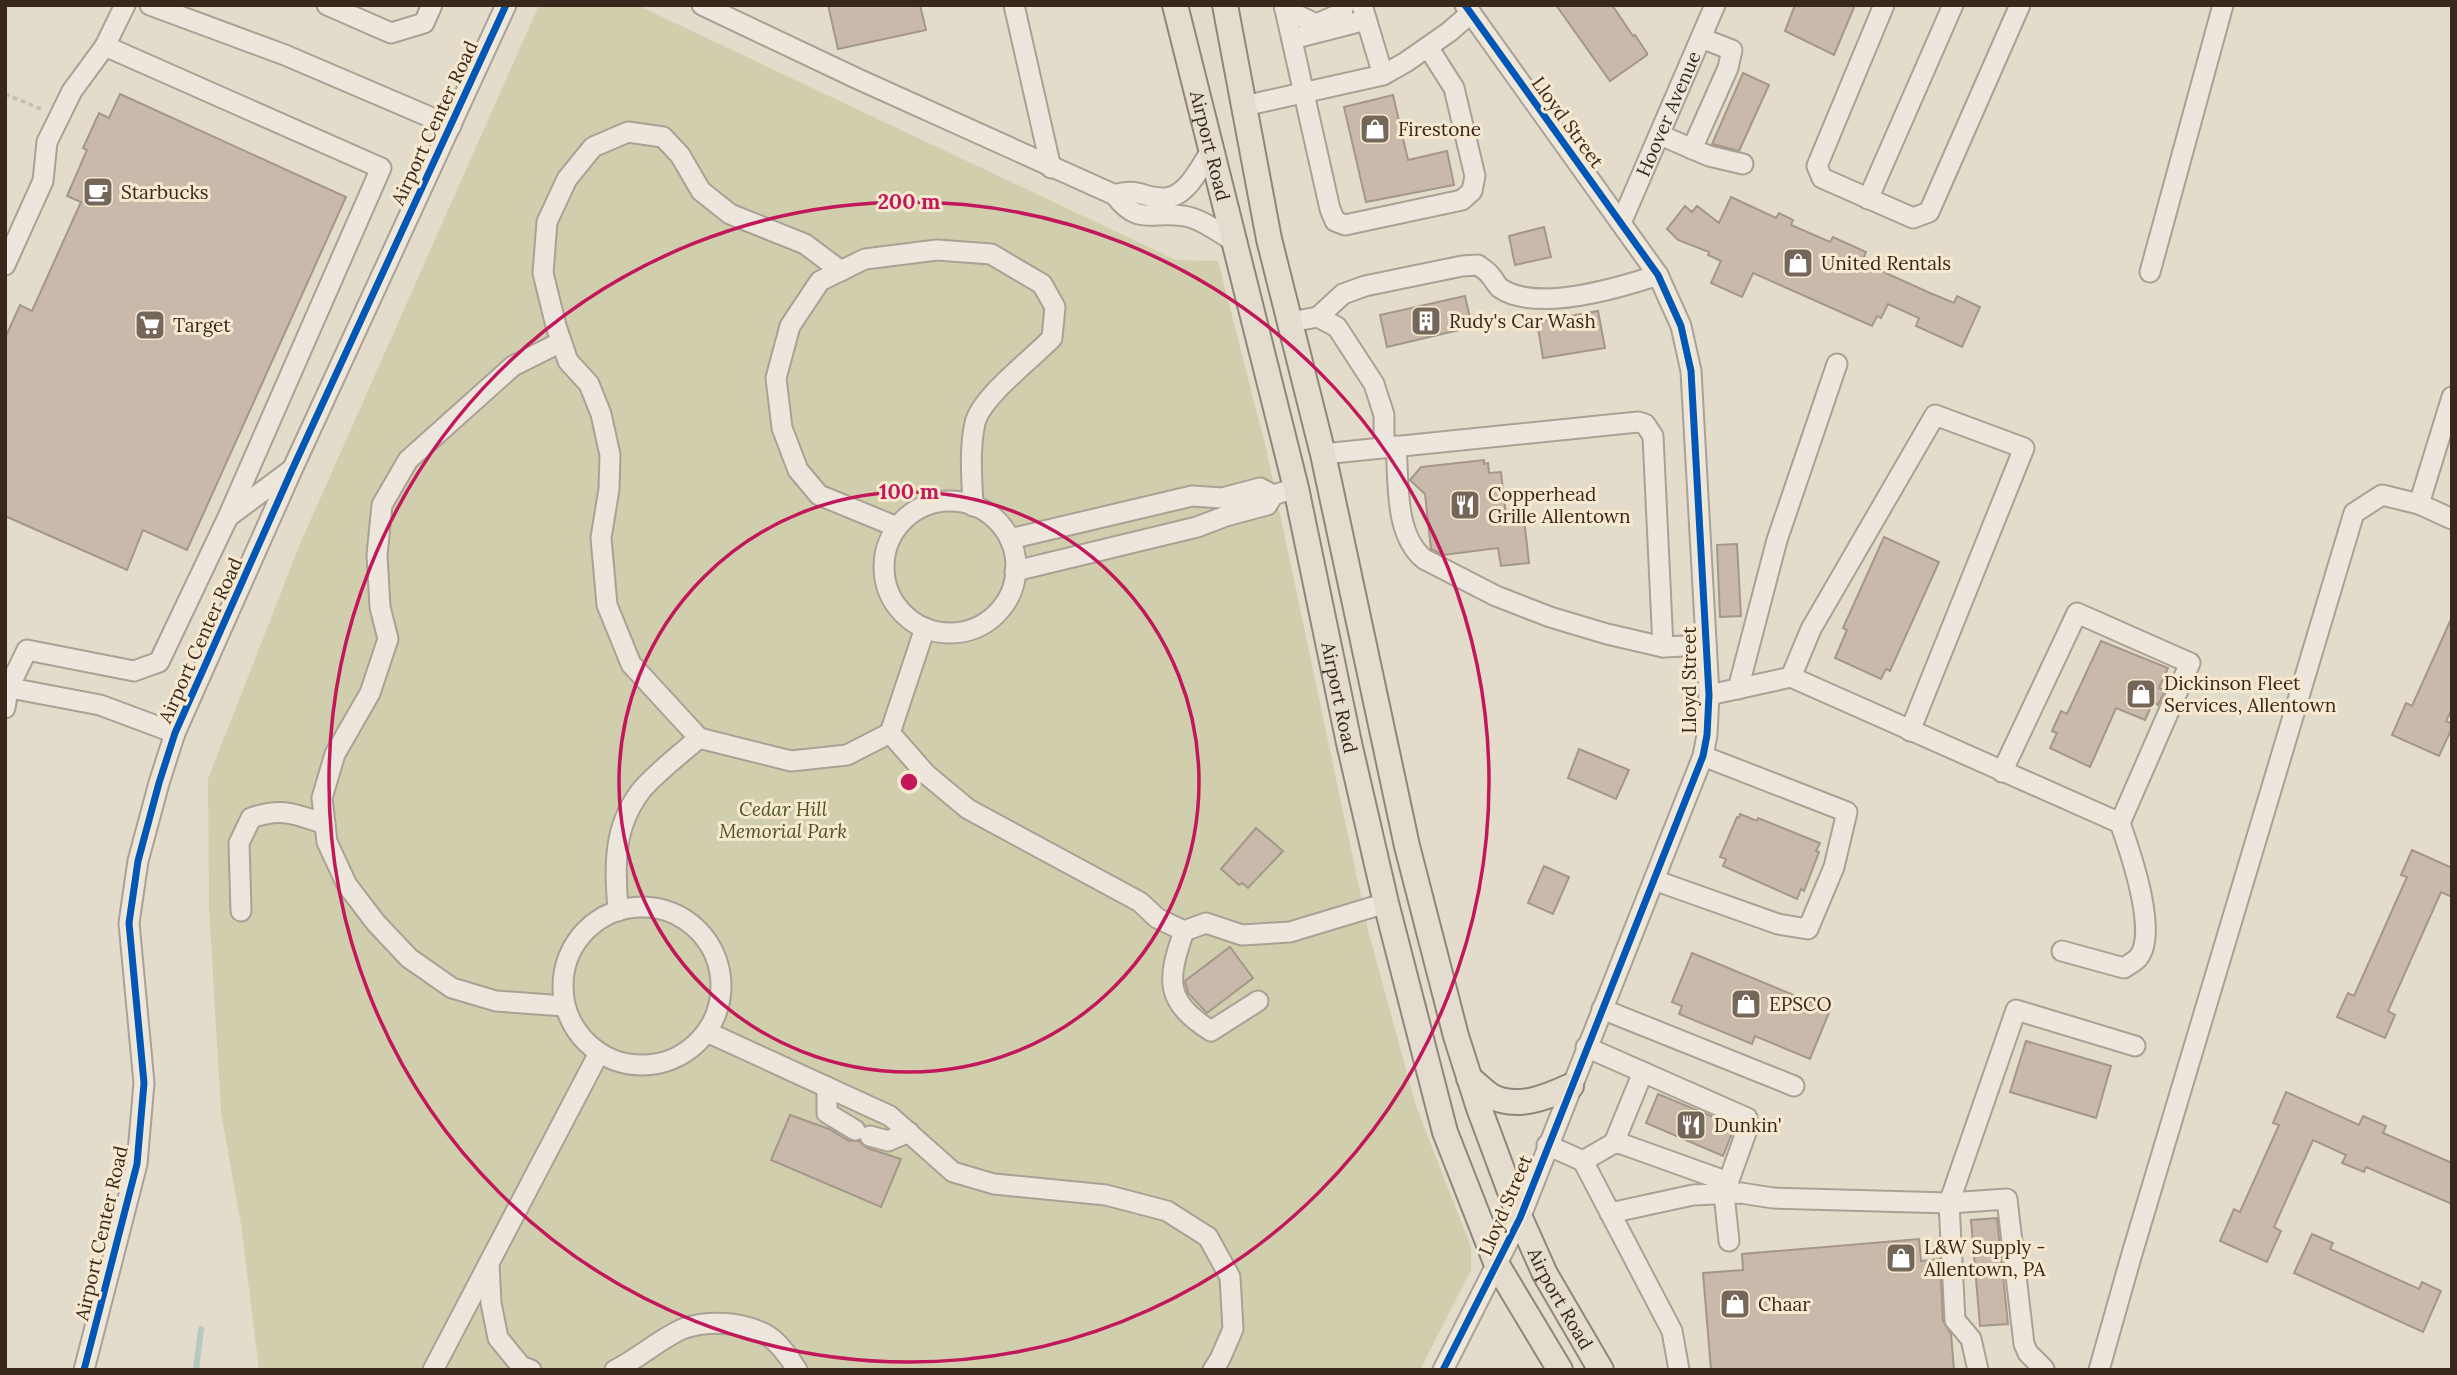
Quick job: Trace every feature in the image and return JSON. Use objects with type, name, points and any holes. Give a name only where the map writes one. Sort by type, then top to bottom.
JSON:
[{"type":"main road","name":"Airport Road","points":[[1175,5],[1234,241],[1284,491],[1445,1132],[1497,1265],[1560,1370]]},
{"type":"main road","name":"Airport Road","points":[[1225,5],[1269,239],[1323,454],[1407,846],[1469,1078],[1520,1218],[1545,1274],[1601,1370]]},
{"type":"main road","points":[[1469,1078],[1490,1095],[1506,1102],[1542,1099],[1571,1086]]},
{"type":"street","points":[[5,265],[43,181],[47,142],[72,91],[105,46],[125,5]]},
{"type":"street","points":[[150,5],[285,55],[451,126]]},
{"type":"street","points":[[327,5],[391,33],[424,23],[432,5]]},
{"type":"street","name":"Airport Center Road","points":[[84,1370],[137,1164],[144,1083],[129,923],[138,861],[159,783],[175,733],[292,470],[506,5]]},
{"type":"street","points":[[702,5],[1051,168],[1115,195],[1124,208],[1141,215],[1187,216],[1234,241]]},
{"type":"street","points":[[1014,5],[1051,168]]},
{"type":"street","points":[[1285,7],[1316,24],[1342,13],[1344,5]]},
{"type":"street","name":"Hoover Avenue","points":[[1621,223],[1715,5]]},
{"type":"street","points":[[1884,5],[1817,166],[1822,178],[1913,218],[1929,212],[2020,5]]},
{"type":"street","points":[[1868,199],[1953,5]]},
{"type":"street","points":[[2150,272],[2222,5]]},
{"type":"street","points":[[1285,7],[1330,209],[1335,220],[1345,225],[1462,200],[1472,191],[1475,176],[1454,88],[1428,47]]},
{"type":"street","points":[[1244,106],[1383,75],[1428,47],[1468,9]]},
{"type":"street","name":"Lloyd Street","points":[[1443,1370],[1520,1218],[1703,756],[1709,695],[1691,371],[1681,326],[1658,275],[1468,9]]},
{"type":"street","points":[[1292,39],[1364,13],[1383,75]]},
{"type":"street","points":[[1692,149],[1728,68],[1732,50],[1701,38]]},
{"type":"street","points":[[105,46],[381,168],[228,517],[159,663],[134,671],[26,650],[6,695],[100,705],[175,733]]},
{"type":"street","points":[[842,271],[805,244],[730,215],[702,191],[680,155],[663,137],[628,132],[593,147],[567,179],[547,222],[543,273],[568,361],[589,384],[601,414],[610,454],[609,489],[601,538],[607,605],[631,664],[699,738],[791,761],[847,755],[890,733],[925,628]]},
{"type":"street","points":[[1660,135],[1709,156],[1743,164]]},
{"type":"street","points":[[1115,195],[1129,190],[1165,198],[1180,193],[1211,151]]},
{"type":"street","points":[[897,527],[819,495],[797,470],[782,428],[776,377],[790,326],[820,281],[865,259],[937,250],[991,254],[1042,284],[1055,307],[1052,338],[995,392],[975,421],[971,458],[972,506]]},
{"type":"street","points":[[1290,322],[1318,317],[1343,294],[1365,286],[1462,266],[1478,265],[1499,287],[1520,297],[1542,300],[1619,288],[1658,275]]},
{"type":"street","points":[[1318,317],[1337,327],[1374,384],[1384,415],[1402,520],[1416,552],[1424,559],[1531,611],[1607,634],[1663,647],[1706,645]]},
{"type":"street","points":[[561,342],[513,366],[408,460],[382,505],[377,555],[380,607],[388,639],[370,694],[335,754],[323,798],[327,842],[346,885],[376,923],[409,958],[452,988],[496,1001],[564,1006]]},
{"type":"street","points":[[1738,689],[1776,540],[1837,363]]},
{"type":"street","points":[[2419,504],[2452,397]]},
{"type":"street","points":[[1791,677],[1811,629],[1935,415],[2024,448],[1910,731]]},
{"type":"street","points":[[1323,454],[1638,422],[1645,424],[1653,436],[1663,647]]},
{"type":"street","points":[[228,517],[292,470]]},
{"type":"street","points":[[1010,538],[1192,496],[1224,507],[1267,505],[1284,491]]},
{"type":"street","points":[[2099,1370],[2134,1243],[2354,513],[2382,495],[2419,504],[2452,519]]},
{"type":"street","points":[[957,501],[972,506],[979,507],[997,520],[1010,538],[1016,560],[1014,582],[1007,601],[993,617],[975,629],[954,633],[933,631],[914,623],[898,609],[888,590],[884,569],[887,547],[897,527],[914,512],[934,502],[957,501]]},
{"type":"street","points":[[1015,571],[1197,527],[1224,507]]},
{"type":"street","points":[[2002,772],[2077,613],[2190,663],[2120,823],[2138,878],[2147,933],[2139,957],[2124,968],[2062,951]]},
{"type":"street","points":[[1709,695],[1791,677],[2120,823]]},
{"type":"street","points":[[890,733],[926,774],[968,808],[1140,902],[1157,918],[1184,931],[1206,923],[1242,934],[1290,933],[1386,903]]},
{"type":"street","points":[[618,911],[615,868],[620,828],[640,792],[699,738]]},
{"type":"street","points":[[1654,880],[1778,924],[1808,929],[1834,867],[1846,812],[1703,756]]},
{"type":"street","points":[[241,911],[239,843],[251,818],[271,811],[290,812],[325,824]]},
{"type":"street","points":[[632,907],[659,908],[683,918],[703,935],[716,957],[721,983],[718,1008],[707,1032],[689,1050],[667,1062],[641,1066],[616,1062],[593,1050],[575,1031],[564,1006],[562,979],[569,953],[584,931],[606,915],[618,911],[632,907]]},
{"type":"street","points":[[1184,931],[1173,964],[1173,994],[1192,1019],[1211,1031],[1258,1001]]},
{"type":"street","points":[[1602,1009],[1794,1086]]},
{"type":"street","points":[[1978,1370],[1971,1339],[1955,1320],[1949,1203],[2017,1010],[2135,1046]]},
{"type":"street","points":[[707,1032],[890,1116],[953,1172],[994,1184],[1106,1195],[1167,1211],[1208,1237],[1230,1277],[1233,1329],[1213,1370]]},
{"type":"street","points":[[1586,1047],[1747,1118],[1748,1127],[1726,1188],[1729,1241]]},
{"type":"street","points":[[433,1370],[599,1053]]},
{"type":"street","points":[[1614,1143],[1643,1072]]},
{"type":"street","points":[[827,1087],[827,1113],[862,1133],[888,1141],[908,1132]]},
{"type":"street","points":[[1583,1161],[1614,1143],[1726,1188],[1773,1198],[1949,1203],[2007,1199],[2024,1344],[2028,1353],[2045,1369]]},
{"type":"street","points":[[1547,1145],[1583,1161],[1672,1331],[1679,1370]]},
{"type":"street","points":[[1610,1213],[1726,1188]]},
{"type":"street","points":[[489,1263],[491,1303],[498,1338],[521,1366],[531,1370]]},
{"type":"street","points":[[615,1370],[683,1329],[709,1323],[736,1324],[767,1334],[797,1370]]},
{"type":"path","points":[[5,94],[59,117]]},
{"type":"green space","name":"Cedar Hill Memorial Park","points":[[539,5],[637,5],[1176,260],[1218,261],[1266,448],[1369,934],[1416,1106],[1471,1247],[1471,1270],[1420,1370],[259,1370],[241,1225],[221,1112],[209,908],[208,779],[300,544]]},
{"type":"building","points":[[828,5],[920,5],[926,30],[838,49]]},
{"type":"building","points":[[1556,5],[1612,5],[1647,55],[1610,81]]},
{"type":"building","points":[[1795,5],[1855,5],[1834,55],[1785,31]]},
{"type":"building","points":[[1743,73],[1769,85],[1739,151],[1712,144]]},
{"type":"building","name":"Target","points":[[120,94],[346,197],[187,550],[143,530],[127,570],[5,516],[5,338],[20,305],[32,311],[81,202],[67,196],[87,150],[83,148],[99,113],[109,118]]},
{"type":"building","name":"Firestone","points":[[1393,95],[1408,160],[1447,151],[1454,185],[1366,202],[1344,107]]},
{"type":"building","name":"United Rentals","points":[[1731,197],[1776,218],[1779,213],[1793,220],[1791,225],[1830,242],[1833,237],[1866,252],[1864,257],[1881,265],[1879,270],[1930,293],[1954,303],[1957,296],[1980,307],[1962,347],[1916,326],[1919,318],[1888,304],[1881,318],[1877,316],[1872,326],[1753,273],[1742,297],[1711,283],[1721,261],[1708,255],[1709,252],[1678,240],[1667,229],[1685,206],[1692,212],[1697,206],[1719,223]]},
{"type":"building","points":[[1544,227],[1551,257],[1515,265],[1509,236]]},
{"type":"building","name":"Rudy's Car Wash","points":[[1465,296],[1472,327],[1387,347],[1380,315]]},
{"type":"building","points":[[1598,311],[1605,348],[1543,358],[1537,322]]},
{"type":"building","name":"Copperhead Grille Allentown","points":[[1484,460],[1484,464],[1488,463],[1489,473],[1501,472],[1506,516],[1512,515],[1513,521],[1524,519],[1529,563],[1501,566],[1498,548],[1443,555],[1431,549],[1425,494],[1410,480],[1421,467]]},
{"type":"building","points":[[1884,537],[1939,562],[1890,671],[1886,669],[1881,679],[1835,658],[1847,630],[1843,628]]},
{"type":"building","points":[[1737,544],[1741,616],[1720,617],[1717,545]]},
{"type":"building","points":[[2452,617],[2452,709],[2446,721],[2452,724],[2452,728],[2439,756],[2392,735],[2406,703],[2412,706]]},
{"type":"building","points":[[2101,641],[2168,668],[2159,688],[2165,690],[2158,705],[2153,702],[2145,720],[2116,708],[2090,767],[2050,748],[2057,733],[2052,731],[2061,711],[2067,714]]},
{"type":"building","points":[[1579,749],[1629,770],[1616,799],[1568,778]]},
{"type":"building","points":[[1740,814],[1757,821],[1758,818],[1820,843],[1804,891],[1801,889],[1797,899],[1723,866],[1726,859],[1720,857]]},
{"type":"building","points":[[1256,828],[1283,851],[1248,888],[1242,883],[1239,885],[1221,869]]},
{"type":"building","points":[[2412,850],[2452,868],[2452,897],[2441,892],[2388,1011],[2395,1015],[2385,1038],[2337,1017],[2348,993],[2354,996],[2407,877],[2401,875]]},
{"type":"building","points":[[1544,866],[1569,877],[1553,914],[1528,903]]},
{"type":"building","points":[[1230,947],[1253,978],[1207,1013],[1188,993],[1185,981]]},
{"type":"building","name":"EPSCO","points":[[1692,953],[1830,1010],[1810,1059],[1755,1036],[1752,1044],[1679,1014],[1682,1006],[1672,1002]]},
{"type":"building","points":[[2026,1041],[2111,1066],[2096,1118],[2010,1092]]},
{"type":"building","points":[[2286,1092],[2359,1125],[2363,1116],[2386,1126],[2383,1133],[2452,1163],[2452,1204],[2366,1167],[2364,1172],[2342,1163],[2346,1155],[2313,1140],[2274,1227],[2281,1231],[2267,1262],[2220,1241],[2234,1209],[2240,1212],[2279,1125],[2273,1123]]},
{"type":"building","name":"Dunkin'","points":[[1658,1094],[1735,1126],[1723,1156],[1646,1123]]},
{"type":"building","points":[[790,1115],[829,1129],[849,1141],[859,1141],[867,1148],[901,1159],[881,1207],[771,1160]]},
{"type":"building","points":[[1997,1218],[2008,1324],[1980,1326],[1971,1220]]},
{"type":"building","points":[[2312,1234],[2333,1243],[2330,1249],[2419,1289],[2422,1282],[2441,1291],[2423,1332],[2294,1273]]},
{"type":"building","points":[[1919,1239],[1921,1261],[1940,1259],[1943,1321],[1951,1334],[1954,1370],[1711,1370],[1703,1273],[1743,1270],[1742,1254]]},
{"type":"waterway","points":[[196,1370],[201,1329]]},
{"type":"cycle path","points":[[84,1370],[137,1164],[144,1083],[129,923],[138,861],[159,783],[175,733],[292,470],[506,5]]},
{"type":"cycle path","points":[[1443,1370],[1520,1218],[1703,756],[1709,695],[1691,371],[1681,326],[1658,275],[1465,5]]},
{"type":"place","name":"Firestone","points":[[1375,129]]},
{"type":"place","name":"Starbucks","points":[[98,192]]},
{"type":"place","name":"United Rentals","points":[[1798,263]]},
{"type":"place","name":"Rudy's Car Wash","points":[[1426,321]]},
{"type":"place","name":"Target","points":[[150,325]]},
{"type":"place","name":"Copperhead Grille Allentown","points":[[1465,505]]},
{"type":"place","name":"Dickinson Fleet Services, Allentown","points":[[2141,694]]},
{"type":"place","name":"EPSCO","points":[[1746,1004]]},
{"type":"place","name":"Dunkin'","points":[[1691,1125]]},
{"type":"place","name":"L&W Supply - Allentown, PA","points":[[1901,1258]]},
{"type":"place","name":"Chaar","points":[[1735,1304]]}]
